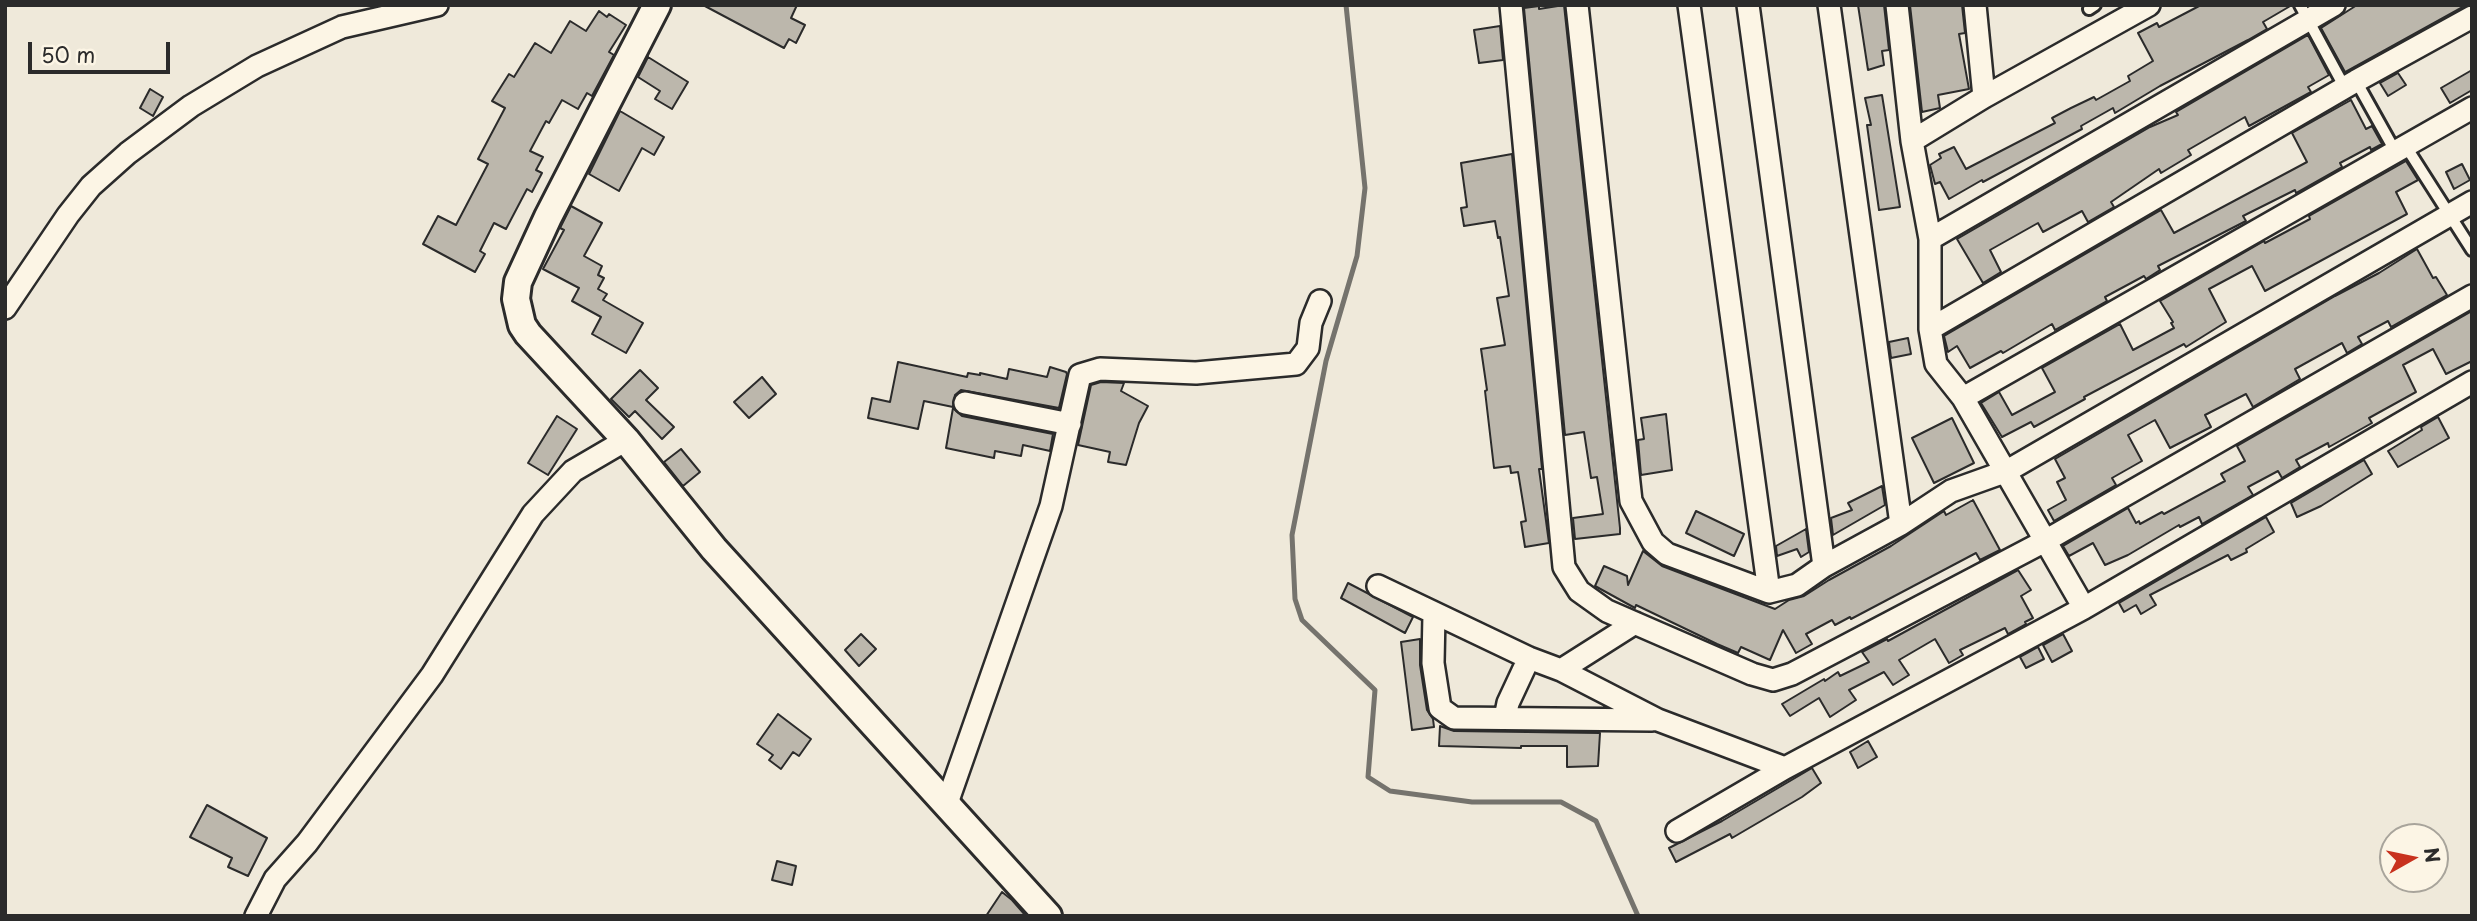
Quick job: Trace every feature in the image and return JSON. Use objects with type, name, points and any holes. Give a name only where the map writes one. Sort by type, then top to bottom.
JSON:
[{"type":"street","points":[[5,308],[91,186],[128,153],[191,106],[257,66],[342,27],[437,5]]},
{"type":"street","points":[[1511,5],[1564,567],[1578,591],[1607,611],[1752,674],[1773,680],[1792,674],[2045,541],[2472,296]]},
{"type":"street","points":[[1577,5],[1631,501],[1653,542],[1667,554],[1769,592],[1797,585],[1825,566],[1901,524],[1951,491],[2007,471],[2472,202]]},
{"type":"street","points":[[1689,5],[1769,592]]},
{"type":"street","points":[[1748,5],[1825,566]]},
{"type":"street","points":[[1829,5],[1901,524]]},
{"type":"street","points":[[1897,5],[1912,141],[1930,239],[1930,329],[1936,365],[1963,398],[2084,608]]},
{"type":"street","points":[[1975,5],[1984,97]]},
{"type":"street","points":[[1912,141],[1984,97],[2149,5]]},
{"type":"street","points":[[1930,239],[2304,12],[2334,5]]},
{"type":"street","points":[[649,8],[518,282],[516,299],[522,325],[626,440],[714,549],[1048,916]]},
{"type":"street","points":[[1930,329],[2472,17]]},
{"type":"street","points":[[1963,398],[2472,108]]},
{"type":"street","points":[[946,806],[1051,506],[1080,376],[1100,369],[1196,373],[1296,364],[1308,348],[1311,323],[1320,301]]},
{"type":"street","points":[[1677,831],[1785,768],[2084,608],[2472,382]]},
{"type":"street","points":[[965,403],[1070,424]]},
{"type":"street","points":[[256,916],[275,879],[307,843],[432,675],[533,514],[573,471],[626,440]]},
{"type":"street","points":[[1378,586],[1433,614],[1561,670],[1658,720],[1785,768]]},
{"type":"street","points":[[1433,614],[1433,663],[1440,708],[1454,718],[1658,720]]},
{"type":"street","points":[[1561,670],[1635,623]]},
{"type":"street","points":[[1505,718],[1508,703],[1529,658]]},
{"type":"lane","points":[[2304,12],[2350,85],[2400,148],[2472,250]]},
{"type":"building","points":[[703,5],[797,5],[791,18],[805,25],[796,43],[789,39],[784,48]]},
{"type":"building","points":[[1564,5],[1620,528],[1620,534],[1575,539],[1573,518],[1603,514],[1597,477],[1591,478],[1584,432],[1565,435],[1524,8],[1539,6],[1539,9]]},
{"type":"building","points":[[1858,5],[1884,5],[1889,50],[1882,51],[1884,65],[1868,70]]},
{"type":"building","points":[[1910,5],[1962,5],[1965,33],[1959,34],[1969,89],[1938,95],[1940,108],[1922,112]]},
{"type":"building","points":[[2201,5],[2292,5],[2263,22],[2267,29],[2248,40],[2115,113],[2113,108],[2081,126],[2082,129],[1983,182],[1982,180],[1949,199],[1940,182],[1935,184],[1930,165],[1941,158],[1939,154],[1954,147],[1966,169],[2055,123],[2052,118],[2094,97],[2096,100],[2130,81],[2128,76],[2153,61],[2138,33],[2157,23],[2159,27]]},
{"type":"building","points":[[2357,5],[2466,5],[2345,72],[2321,28]]},
{"type":"building","points":[[599,11],[626,25],[609,52],[614,55],[592,96],[587,93],[578,109],[562,100],[549,123],[546,121],[530,151],[543,157],[536,170],[542,173],[532,192],[527,189],[506,229],[494,223],[480,251],[485,254],[475,272],[423,244],[438,216],[456,225],[488,164],[478,159],[505,108],[492,101],[509,74],[514,77],[535,43],[551,53],[570,21],[586,31]]},
{"type":"building","points":[[1500,26],[1503,60],[1479,63],[1474,30]]},
{"type":"building","points":[[2308,35],[2329,75],[2308,87],[2311,92],[2249,126],[2245,117],[2188,150],[2191,155],[2161,173],[2159,169],[2111,202],[2114,207],[2088,222],[2082,211],[2043,232],[2038,223],[1990,250],[2001,272],[1983,283],[1957,239],[2150,127],[2178,115],[2176,112]]},
{"type":"building","points":[[648,57],[688,82],[672,109],[655,99],[660,91],[638,77]]},
{"type":"building","points":[[2472,70],[2472,90],[2450,103],[2441,88]]},
{"type":"building","points":[[2398,73],[2406,85],[2388,96],[2380,83]]},
{"type":"building","points":[[150,89],[163,97],[153,116],[140,108]]},
{"type":"building","points":[[1882,95],[1900,207],[1879,210],[1867,125],[1871,125],[1865,98]]},
{"type":"building","points":[[2351,100],[2366,129],[2372,126],[2382,144],[2371,150],[2370,147],[2340,163],[2342,167],[2296,193],[2295,190],[2243,216],[2246,221],[2158,266],[2160,270],[2146,279],[2144,276],[2105,297],[2107,301],[2055,330],[2052,324],[2003,353],[2001,351],[1970,368],[1957,346],[1948,352],[1944,336],[2161,210],[2174,233],[2307,162],[2292,133]]},
{"type":"building","points":[[620,111],[664,137],[654,155],[642,148],[619,191],[589,174]]},
{"type":"building","points":[[1512,154],[1542,469],[1539,469],[1549,543],[1525,547],[1521,522],[1526,521],[1518,472],[1511,473],[1510,466],[1494,468],[1481,349],[1505,345],[1497,298],[1509,296],[1500,237],[1498,238],[1495,221],[1464,226],[1461,208],[1467,207],[1461,163]]},
{"type":"building","points":[[2406,161],[2418,180],[2396,192],[2407,214],[2265,291],[2252,266],[2209,289],[2226,322],[2186,347],[2184,344],[2034,427],[2031,422],[2002,437],[1981,403],[1999,392],[2012,415],[2055,392],[2042,368],[2120,324],[2133,350],[2174,328],[2160,301],[2264,241],[2265,243],[2310,219],[2309,216]]},
{"type":"building","points":[[2462,164],[2470,180],[2454,189],[2446,172]]},
{"type":"building","points":[[571,206],[602,223],[584,256],[602,266],[598,275],[604,278],[598,289],[607,294],[603,300],[643,323],[626,353],[592,334],[601,317],[572,301],[579,288],[543,269],[564,230],[560,228]]},
{"type":"building","points":[[2417,249],[2433,278],[2436,277],[2447,295],[2391,327],[2388,321],[2358,337],[2362,344],[2347,353],[2342,343],[2295,369],[2300,379],[2253,407],[2246,394],[2205,415],[2211,427],[2170,448],[2155,420],[2128,435],[2142,461],[2112,478],[2116,485],[2054,521],[2048,510],[2066,500],[2057,482],[2065,478],[2055,459]]},
{"type":"building","points":[[2472,311],[2472,361],[2446,374],[2433,349],[2403,365],[2416,392],[2369,418],[2372,423],[2329,447],[2328,443],[2296,460],[2300,467],[2282,478],[2278,471],[2248,487],[2253,495],[2202,524],[2199,517],[2180,527],[2179,525],[2128,555],[2105,565],[2093,543],[2069,556],[2063,546],[2128,508],[2136,523],[2139,521],[2140,524],[2225,481],[2221,474],[2245,461],[2237,446]]},
{"type":"building","points":[[1908,338],[1911,354],[1891,358],[1889,342]]},
{"type":"building","points":[[898,362],[967,377],[968,373],[980,373],[1007,379],[1009,369],[1047,377],[1050,367],[1067,374],[1059,408],[961,390],[955,395],[953,407],[924,401],[918,429],[868,418],[872,398],[890,402]]},
{"type":"building","points":[[640,370],[658,388],[646,400],[674,427],[662,439],[635,411],[629,417],[611,399]]},
{"type":"building","points":[[762,377],[776,394],[749,418],[734,402]]},
{"type":"building","points":[[1101,382],[1124,383],[1121,391],[1148,406],[1139,423],[1126,465],[1108,462],[1110,452],[1078,445],[1091,385]]},
{"type":"building","points":[[953,408],[962,416],[1053,434],[1050,451],[1023,445],[1021,456],[995,451],[994,458],[946,448]]},
{"type":"building","points":[[1666,414],[1672,470],[1641,475],[1638,440],[1644,439],[1641,418]]},
{"type":"building","points":[[557,416],[577,429],[548,475],[528,463]]},
{"type":"building","points":[[2438,417],[2449,438],[2398,467],[2388,451]]},
{"type":"building","points":[[1952,418],[1974,463],[1934,483],[1912,438]]},
{"type":"building","points":[[681,449],[700,472],[683,486],[664,462]]},
{"type":"building","points":[[2364,460],[2372,474],[2321,506],[2297,517],[2291,503]]},
{"type":"building","points":[[1882,486],[1885,505],[1833,535],[1831,518],[1852,510],[1848,503]]},
{"type":"building","points":[[1973,500],[2000,550],[1980,560],[1976,553],[1851,619],[1850,617],[1835,625],[1832,620],[1806,634],[1812,644],[1796,653],[1783,630],[1770,660],[1741,647],[1738,653],[1636,605],[1635,608],[1595,586],[1604,566],[1627,576],[1628,585],[1643,551],[1662,566],[1775,609],[1789,600],[1804,596],[1891,546],[1944,511],[1946,515]]},
{"type":"building","points":[[1696,511],[1744,534],[1734,556],[1686,533]]},
{"type":"building","points":[[2266,517],[2274,532],[2246,549],[2247,552],[2231,560],[2228,555],[2150,595],[2156,605],[2141,614],[2136,605],[2124,612],[2119,603]]},
{"type":"building","points":[[1806,529],[1809,552],[1801,557],[1797,549],[1777,556],[1776,546]]},
{"type":"building","points":[[2018,570],[2031,590],[2021,596],[2033,618],[2025,622],[2026,624],[2008,634],[2005,628],[1960,650],[1963,655],[1949,663],[1935,639],[1899,660],[1909,675],[1893,685],[1884,672],[1849,690],[1856,700],[1830,717],[1819,698],[1790,716],[1782,704],[1838,672],[1840,676],[1869,662],[1862,652],[1887,639],[1888,641]]},
{"type":"building","points":[[1348,583],[1413,617],[1405,633],[1341,598]]},
{"type":"building","points":[[861,634],[876,649],[859,666],[845,650]]},
{"type":"building","points":[[2063,634],[2072,651],[2052,662],[2043,645]]},
{"type":"building","points":[[1420,639],[1420,665],[1427,710],[1433,719],[1434,727],[1412,730],[1401,642]]},
{"type":"building","points":[[2038,647],[2044,659],[2026,668],[2020,657]]},
{"type":"building","points":[[778,714],[811,739],[799,756],[793,752],[781,769],[769,760],[773,755],[757,744]]},
{"type":"building","points":[[1440,726],[1454,731],[1600,733],[1598,766],[1567,767],[1567,746],[1439,746]]},
{"type":"building","points":[[1868,741],[1877,757],[1858,768],[1850,752]]},
{"type":"building","points":[[1812,768],[1821,783],[1802,797],[1732,838],[1730,834],[1676,862],[1669,848],[1722,821]]},
{"type":"building","points":[[207,805],[267,838],[248,876],[228,867],[232,858],[190,837]]},
{"type":"building","points":[[777,861],[796,866],[792,885],[772,880]]},
{"type":"building","points":[[1002,892],[1012,900],[1026,916],[986,916]]},
{"type":"waterway","points":[[1346,5],[1365,188],[1357,256],[1326,361],[1292,535],[1295,599],[1302,620],[1375,690],[1368,777],[1390,791],[1472,802],[1561,802],[1596,821],[1638,916]]}]
